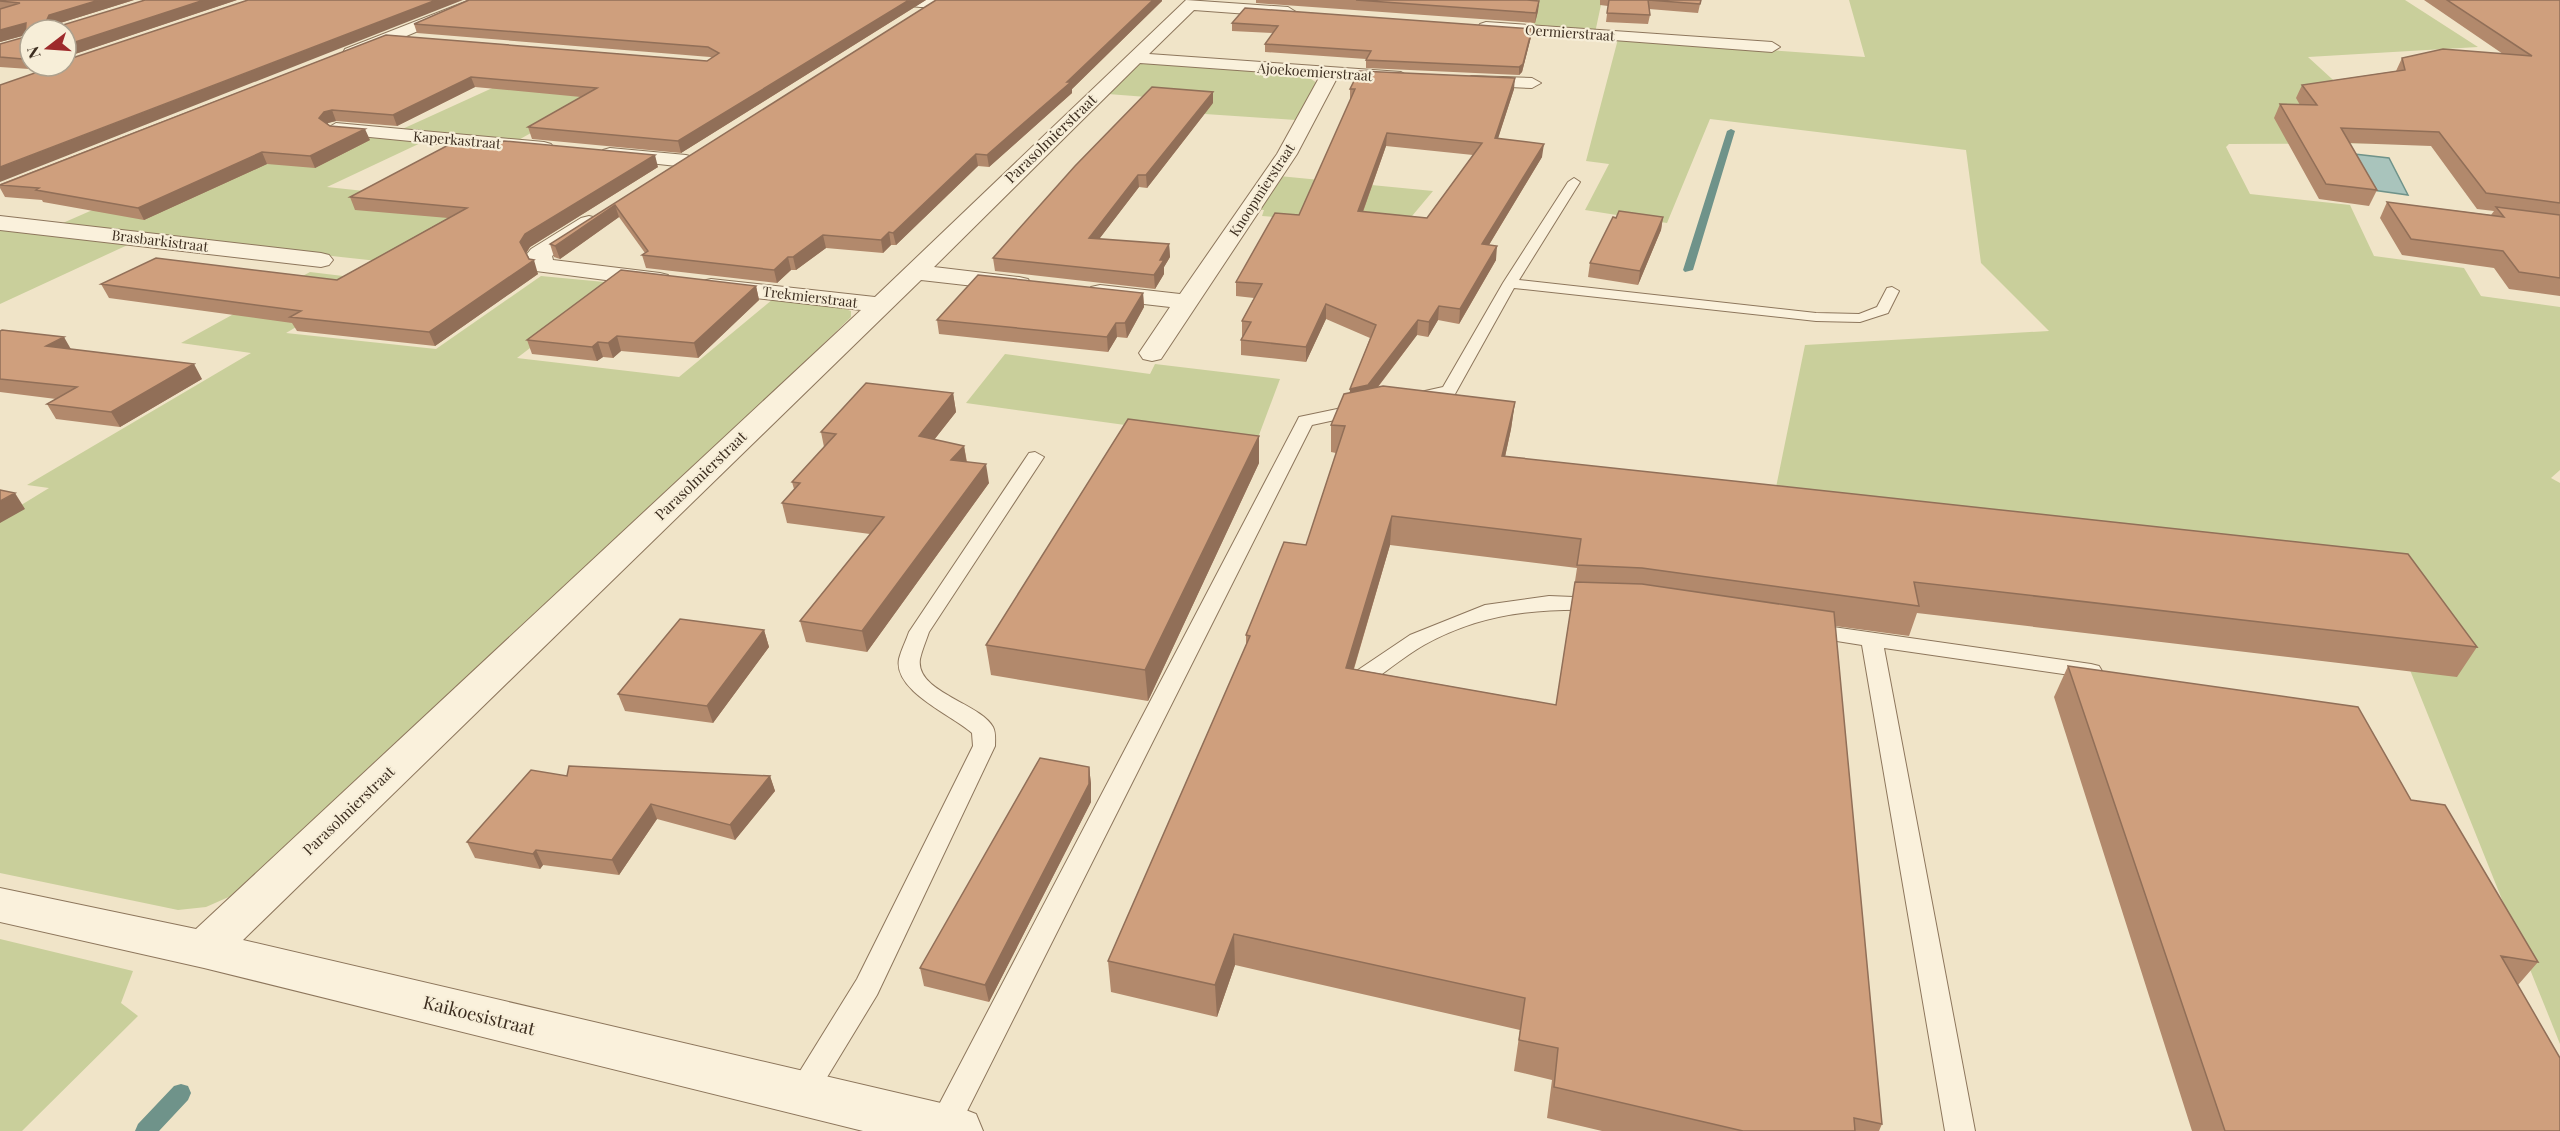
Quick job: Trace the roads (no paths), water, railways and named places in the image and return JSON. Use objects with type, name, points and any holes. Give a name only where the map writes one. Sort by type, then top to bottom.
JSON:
[{"type":"street","points":[[330,61],[483,0]]},
{"type":"street","points":[[904,0],[938,1]]},
{"type":"street","points":[[909,19],[938,1]]},
{"type":"street","points":[[1192,3],[1306,14]]},
{"type":"street","name":"Parasolmierstraat","points":[[204,949],[881,305],[1192,3]]},
{"type":"street","name":"Oermierstraat","points":[[1469,25],[1772,47]]},
{"type":"street","points":[[386,39],[420,41]]},
{"type":"street","name":"Ajoekoemierstraat","points":[[1135,58],[1330,74],[1413,78]]},
{"type":"street","name":"Knoopmierstraat","points":[[1152,353],[1287,154],[1330,74]]},
{"type":"street","points":[[1449,80],[1532,83]]},
{"type":"street","name":"Kaperkastraat","points":[[336,129],[558,150]]},
{"type":"street","points":[[657,180],[706,149]]},
{"type":"street","points":[[593,153],[686,162]]},
{"type":"street","name":"Trekmierstraat","points":[[608,211],[539,254],[543,267],[881,305]]},
{"type":"street","name":"Brasbarkistraat","points":[[0,222],[321,260]]},
{"type":"street","points":[[913,272],[1044,286]]},
{"type":"street","points":[[1080,290],[1187,302]]},
{"type":"street","name":"Kaikoesistraat","points":[[0,905],[204,949],[929,1127]]},
{"type":"lane","points":[[929,1127],[1305,421],[1449,391],[1510,284],[1574,182]]},
{"type":"lane","points":[[1510,284],[1816,317],[1860,318],[1883,310],[1892,291]]},
{"type":"lane","points":[[802,1094],[867,987],[984,746],[983,730],[966,715],[922,687],[915,680],[909,661],[919,632],[1035,457]]},
{"type":"lane","points":[[1363,677],[1417,640],[1492,610],[1549,602],[1614,604]]},
{"type":"lane","points":[[1790,627],[2111,674]]},
{"type":"lane","points":[[1872,640],[1960,1131]]},
{"type":"water","points":[[2328,151],[2389,158],[2408,195],[2344,186]]},
{"type":"waterway","points":[[1688,270],[1731,131]]},
{"type":"waterway","points":[[145,1131],[181,1093]]}]
